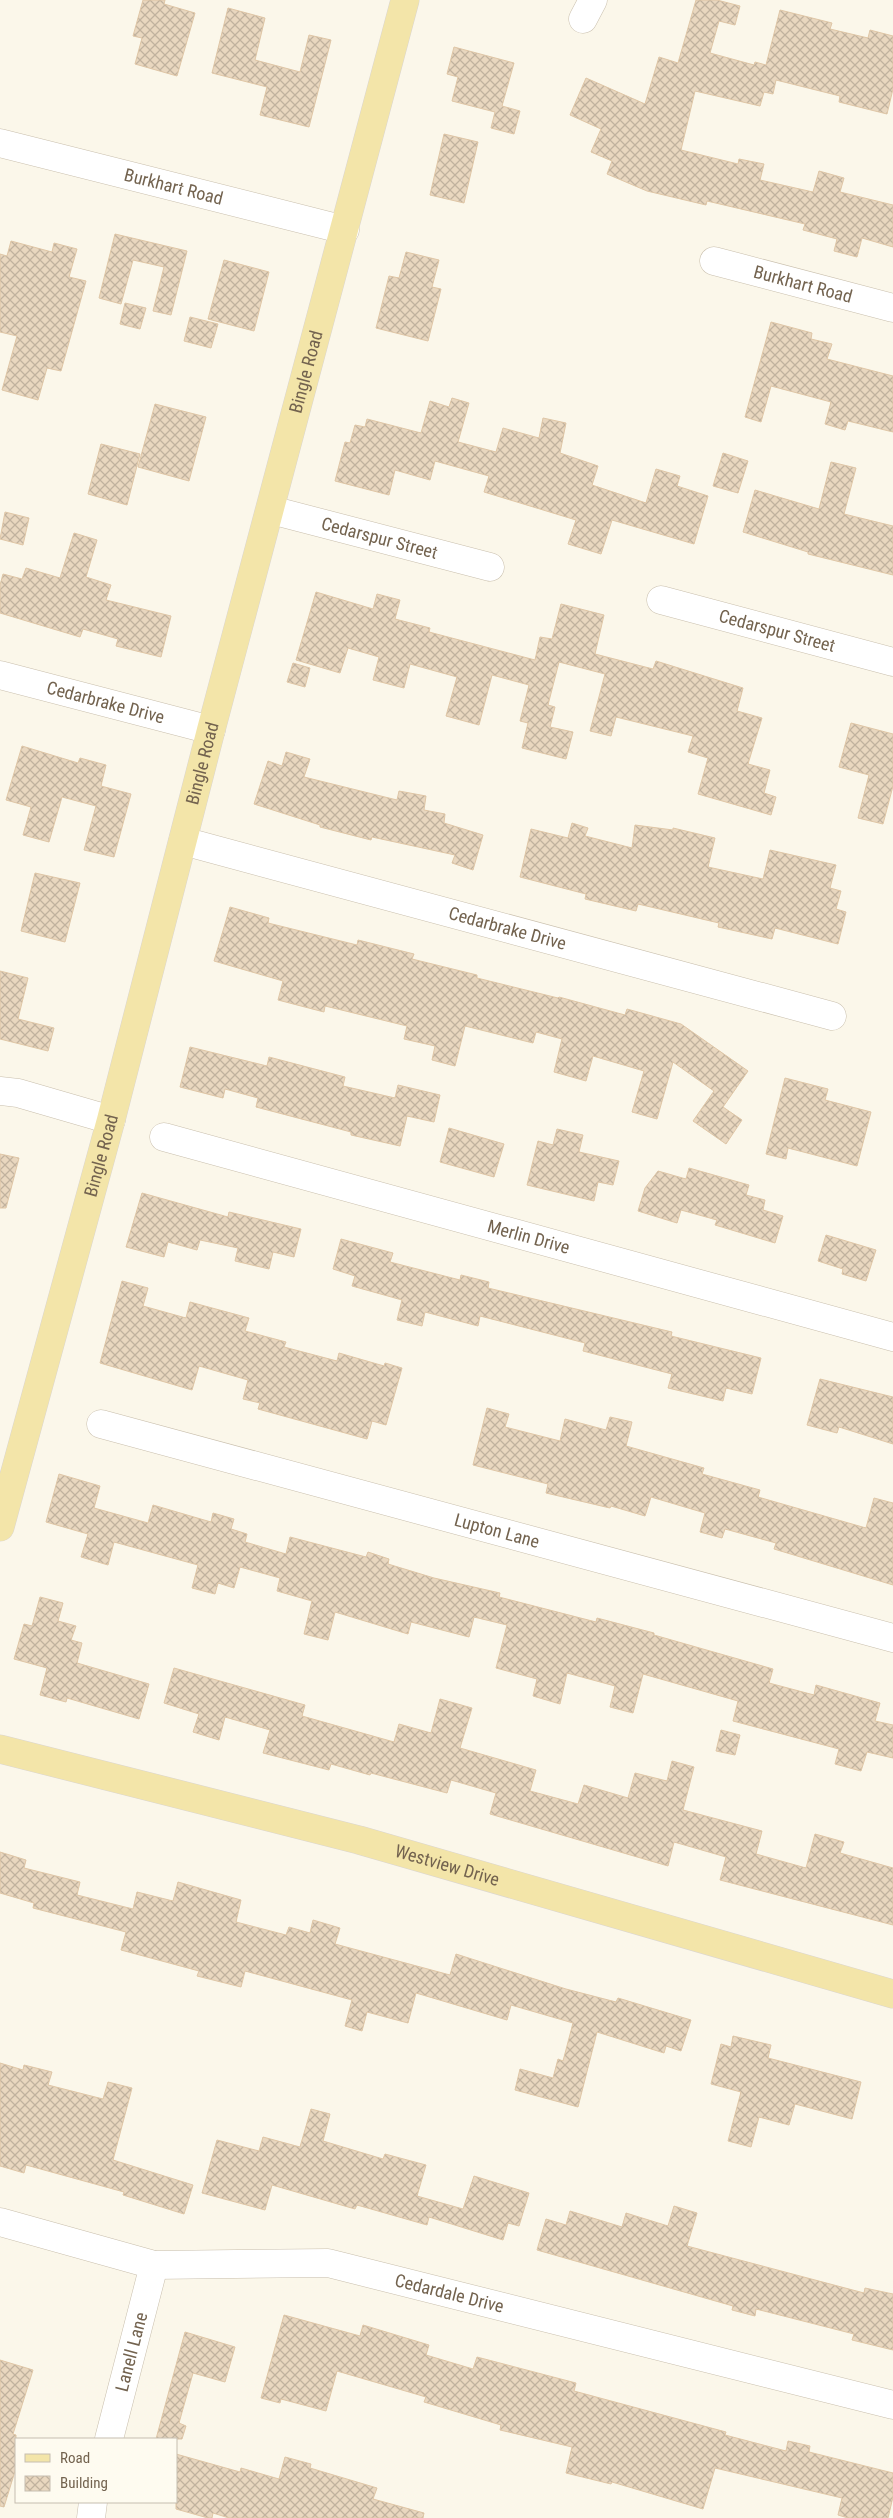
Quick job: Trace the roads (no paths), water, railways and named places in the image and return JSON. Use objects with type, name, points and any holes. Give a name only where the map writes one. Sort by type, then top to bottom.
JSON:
[{"type":"main road","name":"Bingle Road","points":[[0,1527],[111,1120],[211,730],[405,0]]},
{"type":"main road","name":"Westview Drive","points":[[0,1749],[359,1840],[893,1994]]},
{"type":"street","name":"Burkhart Road","points":[[0,143],[345,230]]},
{"type":"street","name":"Burkhart Road","points":[[714,261],[893,308]]},
{"type":"street","name":"Cedarspur Street","points":[[271,510],[490,567]]},
{"type":"street","name":"Cedarspur Street","points":[[660,600],[893,662]]},
{"type":"street","name":"Cedarbrake Drive","points":[[0,675],[211,730]]},
{"type":"street","name":"Cedarbrake Drive","points":[[183,841],[832,1016]]},
{"type":"street","points":[[0,1091],[18,1093],[111,1120]]},
{"type":"street","name":"Merlin Drive","points":[[164,1136],[893,1337]]},
{"type":"street","name":"Lupton Lane","points":[[101,1424],[893,1638]]},
{"type":"street","name":"Cedardale Drive","points":[[0,2222],[154,2265],[328,2263],[893,2405]]},
{"type":"street","name":"Lanell Lane","points":[[109,2438],[154,2265]]},
{"type":"street","points":[[92,2518],[93,2503]]}]
